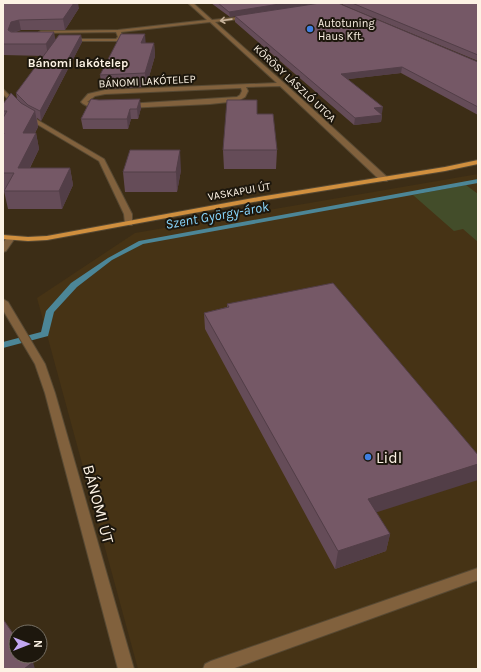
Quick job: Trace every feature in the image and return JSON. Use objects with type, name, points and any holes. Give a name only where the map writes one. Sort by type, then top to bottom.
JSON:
[{"type":"main road","name":"VASKAPUI ÚT","points":[[7,238],[48,238],[259,199],[478,162]]},
{"type":"street","name":"KŐRÖSY LÁSZLÓ UTCA","points":[[190,3],[282,84],[384,179]]},
{"type":"street","points":[[36,32],[118,31],[213,22],[251,16]]},
{"type":"street","points":[[63,40],[117,40],[121,38],[118,31]]},
{"type":"street","name":"BÁNOMI LAKÓTELEP","points":[[105,106],[94,106],[84,102],[86,98],[93,94],[105,92],[282,84]]},
{"type":"street","name":"BÁNOMI LAKÓTELEP","points":[[118,106],[210,102],[238,99],[243,96],[245,91],[243,86]]},
{"type":"street","points":[[3,91],[28,116],[102,160],[128,214],[129,223]]},
{"type":"street","points":[[3,249],[7,238]]},
{"type":"street","name":"BÁNOMI ÚT","points":[[3,302],[40,364],[50,393],[126,669]]},
{"type":"street","points":[[211,669],[478,574]]},
{"type":"shaded area","points":[[478,174],[478,669],[138,669],[37,298],[135,233]]},
{"type":"green space","points":[[466,185],[478,194],[478,242],[463,229],[454,231],[413,195]]},
{"type":"building","points":[[3,3],[74,3],[63,19],[19,20],[11,22],[8,30],[11,32],[54,32],[46,44],[3,44]]},
{"type":"building","points":[[218,3],[286,3],[229,12]]},
{"type":"building","points":[[320,3],[338,3],[478,62],[478,107],[402,67],[341,74],[383,107],[374,108],[382,115],[355,118],[235,16]]},
{"type":"building","points":[[352,3],[478,3],[478,55]]},
{"type":"building","points":[[121,34],[145,34],[141,43],[154,43],[145,73],[100,75]]},
{"type":"building","points":[[59,35],[81,35],[40,111],[28,105],[16,93]]},
{"type":"building","points":[[11,93],[21,103],[35,111],[23,133],[36,133],[18,168],[70,168],[59,191],[4,191],[14,173],[3,173],[3,118],[7,111],[3,111],[3,104]]},
{"type":"building","points":[[91,99],[140,99],[137,109],[130,109],[127,119],[81,119]]},
{"type":"building","points":[[227,100],[257,100],[257,114],[273,114],[277,150],[223,150]]},
{"type":"building","points":[[130,150],[180,150],[176,172],[123,172]]},
{"type":"building","name":"Lidl","points":[[333,283],[478,455],[478,464],[368,499],[390,534],[338,551],[204,313],[229,307],[227,304]]},
{"type":"building","points":[[3,619],[8,626],[8,664],[30,664],[24,669],[3,669]]},
{"type":"waterway","name":"Szent György-árok","points":[[3,345],[45,334],[50,311],[74,285],[110,259],[141,242],[478,181]]},
{"type":"place","name":"Autotuning Haus Kft.","points":[[310,29]]},
{"type":"place","name":"Lidl","points":[[368,457]]},
{"type":"district","name":"Bánomi lakótelep","points":[[78,63]]}]
